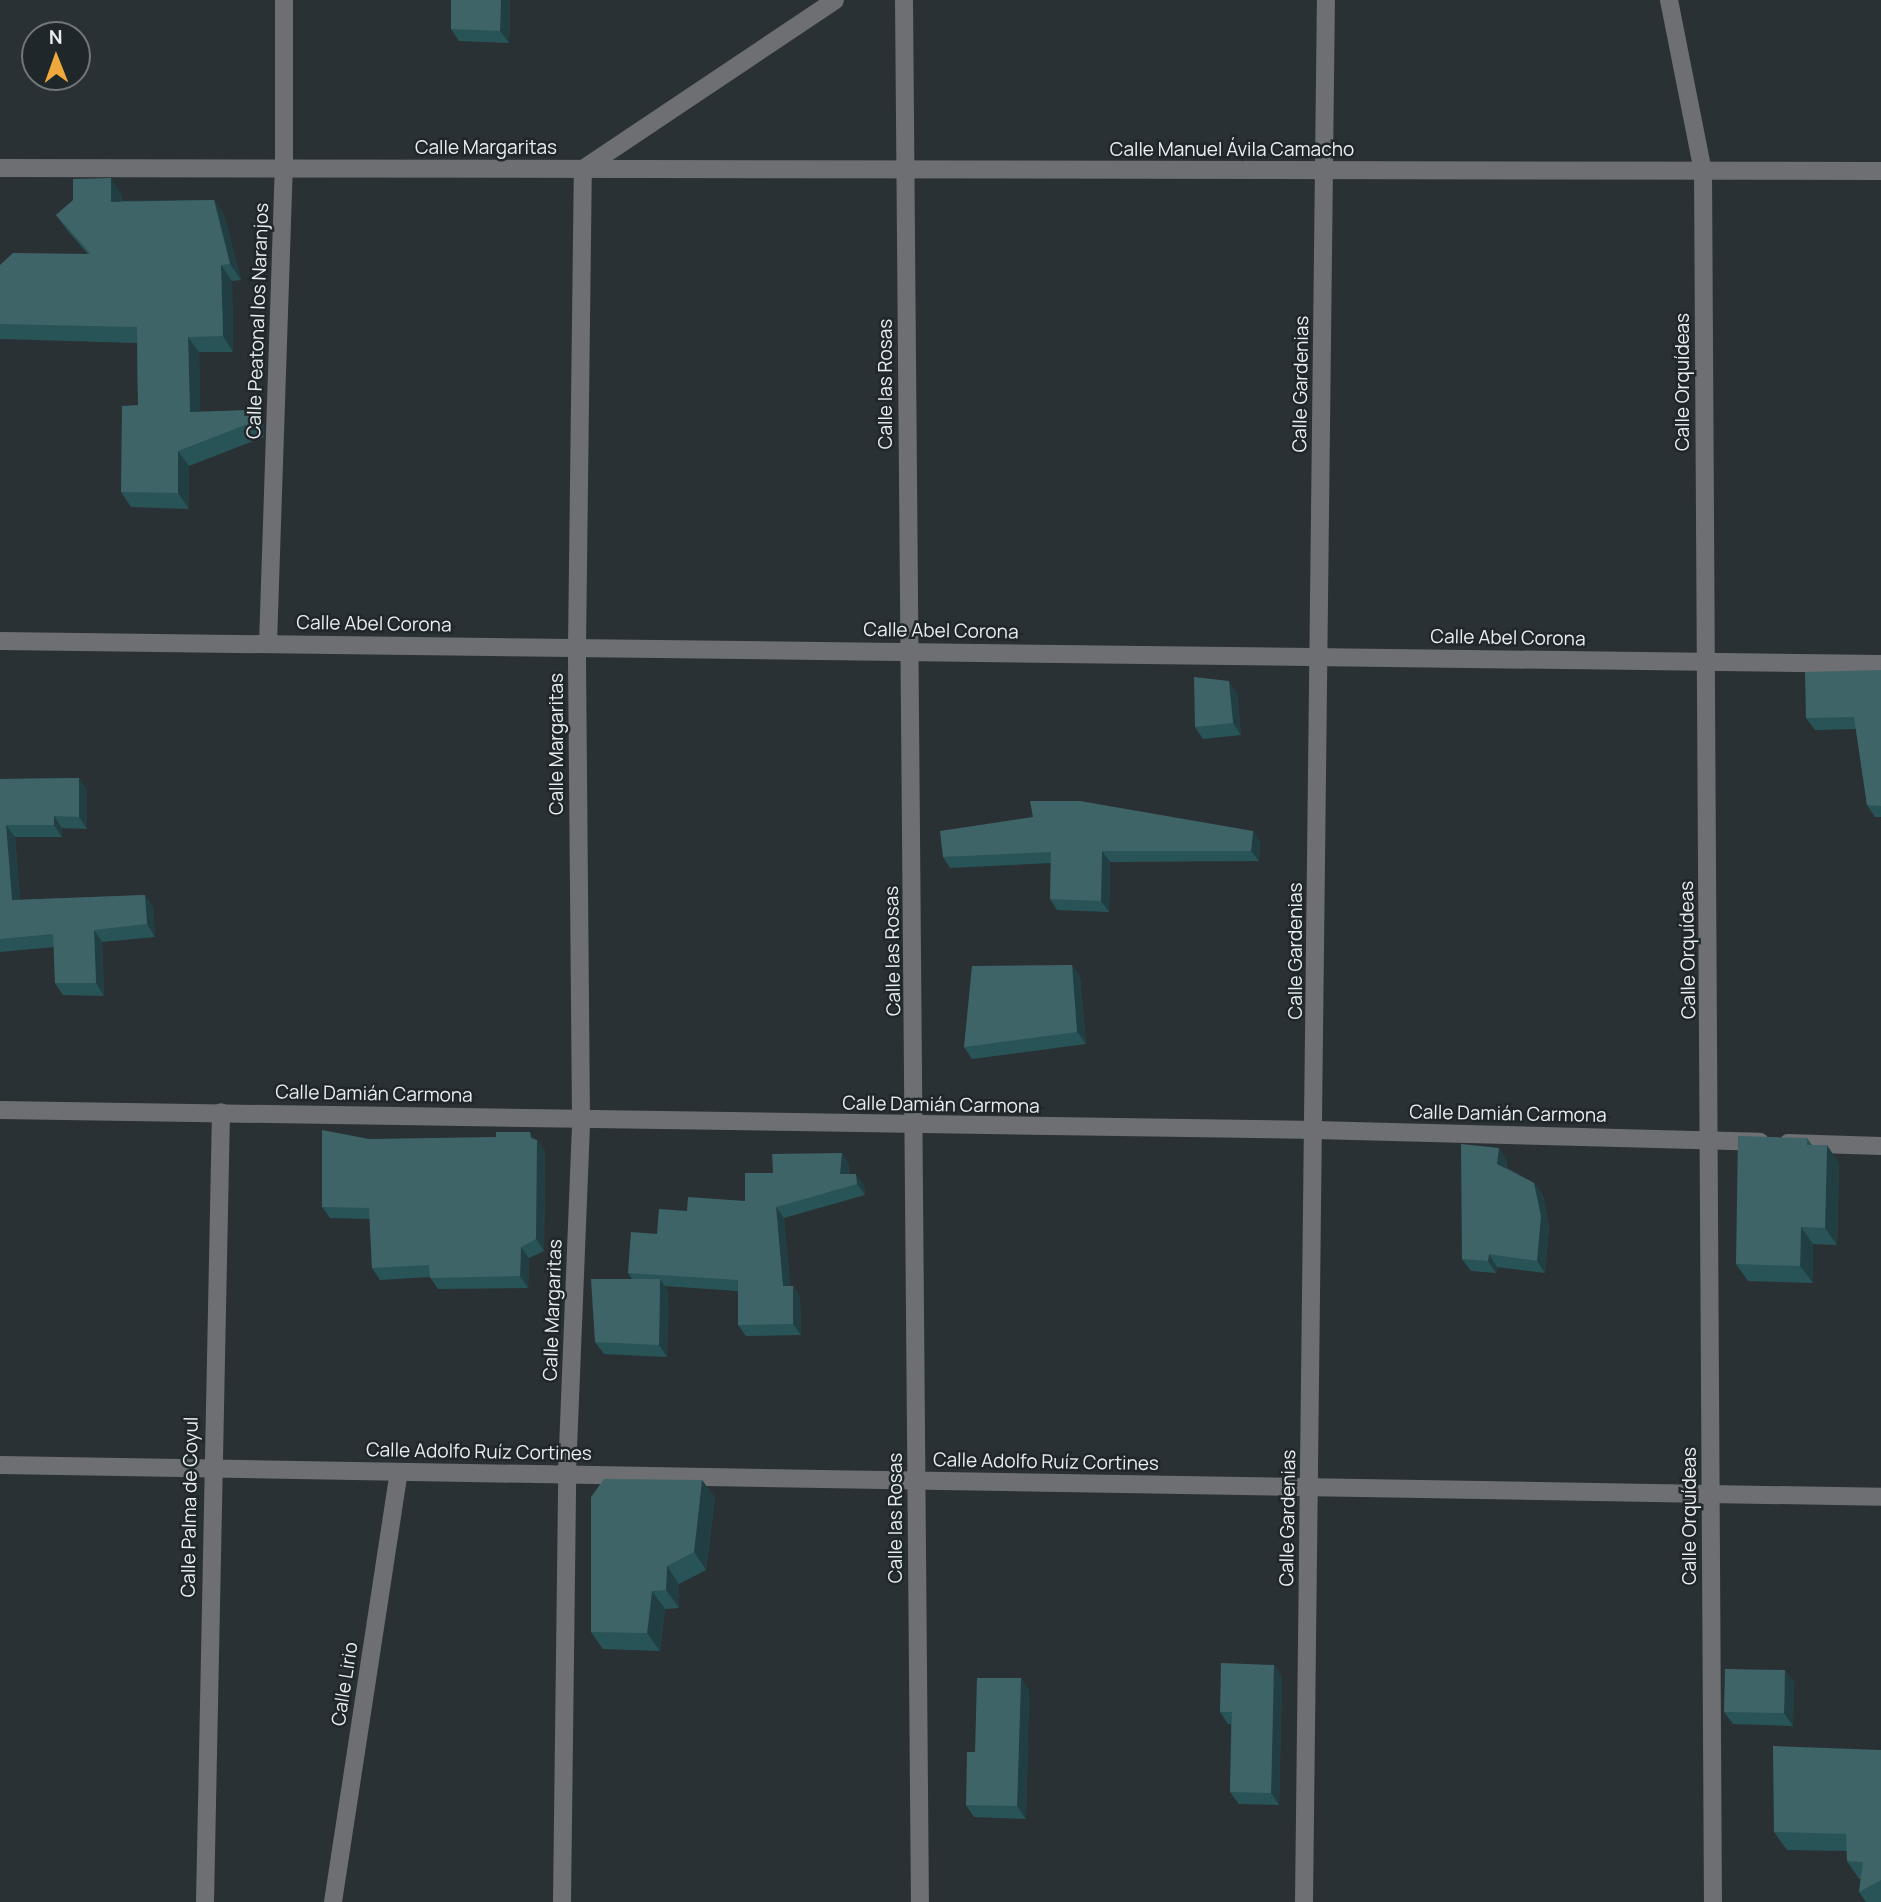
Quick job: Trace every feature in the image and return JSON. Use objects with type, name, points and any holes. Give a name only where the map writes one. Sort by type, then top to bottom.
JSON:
[{"type":"street","name":"Calle Peatonal los Naranjos","points":[[268,644],[284,169],[284,0]]},
{"type":"street","points":[[583,169],[835,0]]},
{"type":"street","name":"Calle las Rosas","points":[[904,0],[916,1126],[920,1902]]},
{"type":"street","name":"Calle Gardenias","points":[[1304,1902],[1326,0]]},
{"type":"street","name":"Calle Orquídeas","points":[[1669,0],[1703,171],[1711,1141],[1713,1902]]},
{"type":"street","name":"Calle Margaritas","points":[[0,168],[583,169],[577,648],[581,1118],[567,1475],[562,1902]]},
{"type":"street","name":"Calle Manuel Ávila Camacho","points":[[583,169],[1881,171]]},
{"type":"street","name":"Calle Abel Corona","points":[[0,641],[1881,664]]},
{"type":"street","name":"Calle Damián Carmona","points":[[0,1110],[1315,1130],[1881,1146]]},
{"type":"street","name":"Calle Palma de Coyul","points":[[205,1902],[211,1468],[221,1112]]},
{"type":"street","name":"Calle Adolfo Ruíz Cortines","points":[[0,1465],[1881,1497]]},
{"type":"street","name":"Calle Lirio","points":[[333,1902],[399,1472]]},
{"type":"building","points":[[451,0],[501,0],[500,31],[451,29]]},
{"type":"building","points":[[111,178],[111,202],[214,200],[230,264],[221,265],[223,336],[188,337],[190,412],[253,410],[253,422],[178,451],[178,493],[121,492],[122,406],[138,405],[137,327],[0,324],[0,265],[13,253],[91,254],[56,215],[73,200],[73,179]]},
{"type":"building","points":[[1881,670],[1881,806],[1867,805],[1854,717],[1806,718],[1805,672]]},
{"type":"building","points":[[1194,677],[1229,681],[1233,723],[1195,727]]},
{"type":"building","points":[[79,778],[79,817],[54,816],[54,825],[6,825],[12,900],[145,895],[147,924],[94,930],[96,983],[55,983],[53,934],[0,939],[0,779]]},
{"type":"building","points":[[1030,801],[1080,801],[1253,831],[1251,851],[1102,851],[1101,901],[1050,899],[1051,852],[943,857],[940,831],[1033,817]]},
{"type":"building","points":[[1072,965],[1077,1032],[964,1047],[972,966]]},
{"type":"building","points":[[322,1130],[369,1139],[496,1137],[496,1132],[530,1132],[531,1138],[537,1140],[536,1239],[521,1247],[520,1276],[430,1278],[429,1265],[372,1268],[369,1208],[322,1207]]},
{"type":"building","points":[[1738,1136],[1807,1138],[1807,1145],[1827,1145],[1825,1228],[1801,1227],[1800,1266],[1736,1264]]},
{"type":"building","points":[[1461,1144],[1499,1148],[1497,1164],[1534,1183],[1541,1216],[1537,1261],[1489,1254],[1488,1261],[1462,1259]]},
{"type":"building","points":[[842,1153],[840,1174],[856,1174],[857,1184],[776,1207],[783,1286],[793,1286],[793,1324],[738,1325],[738,1280],[628,1273],[631,1232],[657,1234],[659,1209],[687,1211],[688,1197],[745,1201],[745,1173],[773,1173],[772,1154]]},
{"type":"building","points":[[591,1279],[660,1279],[659,1345],[595,1342]]},
{"type":"building","points":[[604,1479],[702,1480],[694,1552],[667,1566],[666,1590],[652,1591],[647,1633],[591,1632],[591,1497]]},
{"type":"building","points":[[1221,1663],[1274,1665],[1271,1793],[1230,1792],[1232,1712],[1220,1712]]},
{"type":"building","points":[[1725,1669],[1785,1670],[1784,1713],[1724,1712]]},
{"type":"building","points":[[977,1678],[1021,1678],[1017,1806],[966,1805],[967,1752],[975,1752]]},
{"type":"building","points":[[1773,1746],[1881,1750],[1881,1880],[1859,1892],[1863,1862],[1847,1861],[1846,1834],[1774,1832]]}]
